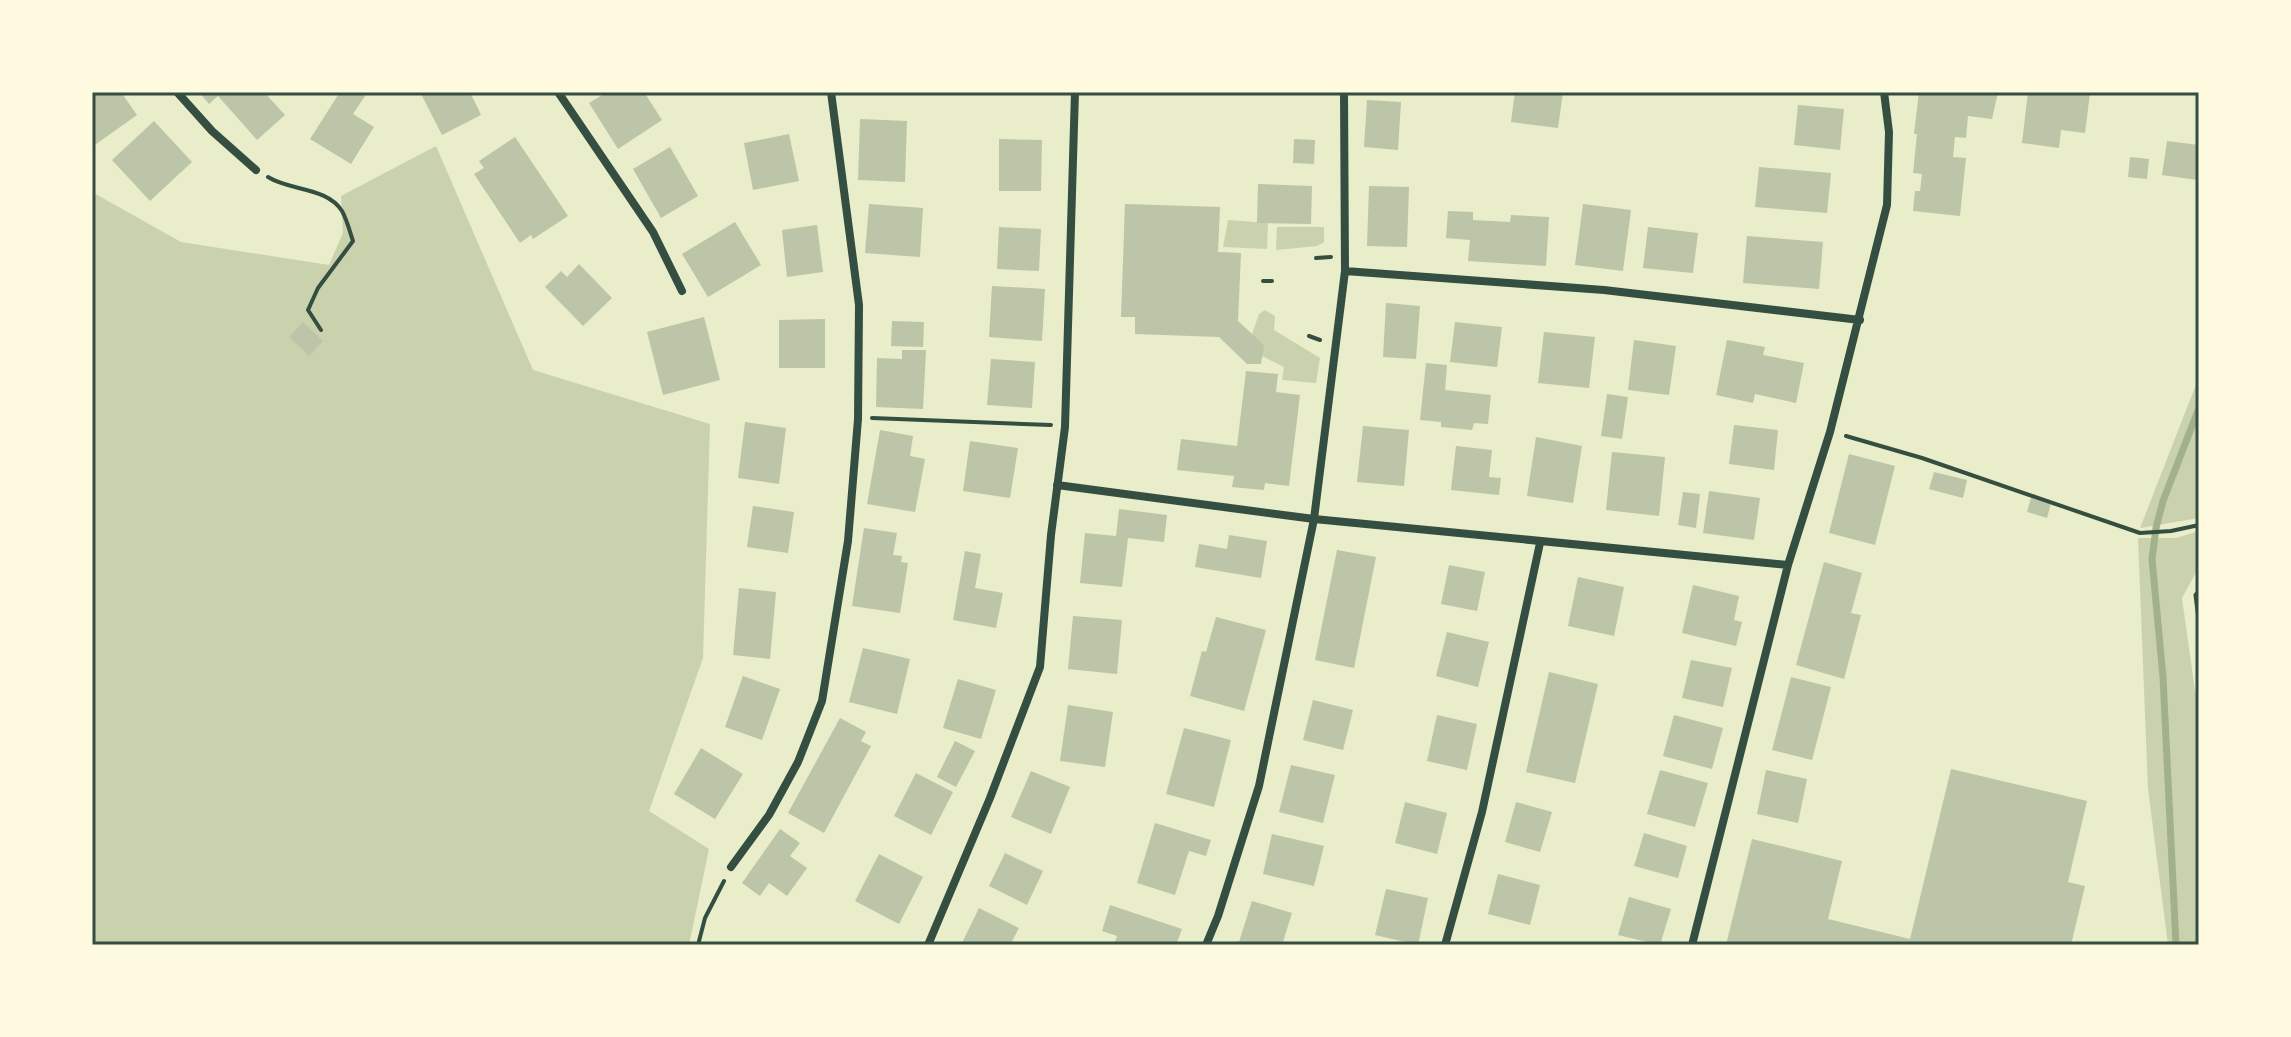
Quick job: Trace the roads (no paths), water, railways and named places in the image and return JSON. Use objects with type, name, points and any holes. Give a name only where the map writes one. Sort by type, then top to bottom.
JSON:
[{"type":"street","points":[[177,92],[212,131],[256,170]]},
{"type":"street","points":[[558,92],[653,232],[682,291]]},
{"type":"street","points":[[731,867],[769,815],[798,762],[822,701],[848,541],[858,419],[859,305],[831,92]]},
{"type":"street","points":[[928,945],[990,798],[1040,667],[1065,427],[1075,92]]},
{"type":"street","points":[[1206,945],[1259,786],[1314,519],[1345,271],[1344,92]]},
{"type":"street","points":[[1692,945],[1788,565],[1830,432],[1887,205],[1889,144],[1884,92]]},
{"type":"street","points":[[1345,271],[1604,290],[1860,320]]},
{"type":"street","points":[[1057,485],[1314,519],[1788,565]]},
{"type":"street","points":[[1445,945],[1482,812],[1540,543]]},
{"type":"lane","points":[[2199,592],[2196,595],[2199,619]]},
{"type":"waterway","points":[[2176,945],[2163,677],[2152,559],[2163,501],[2199,408]]}]
